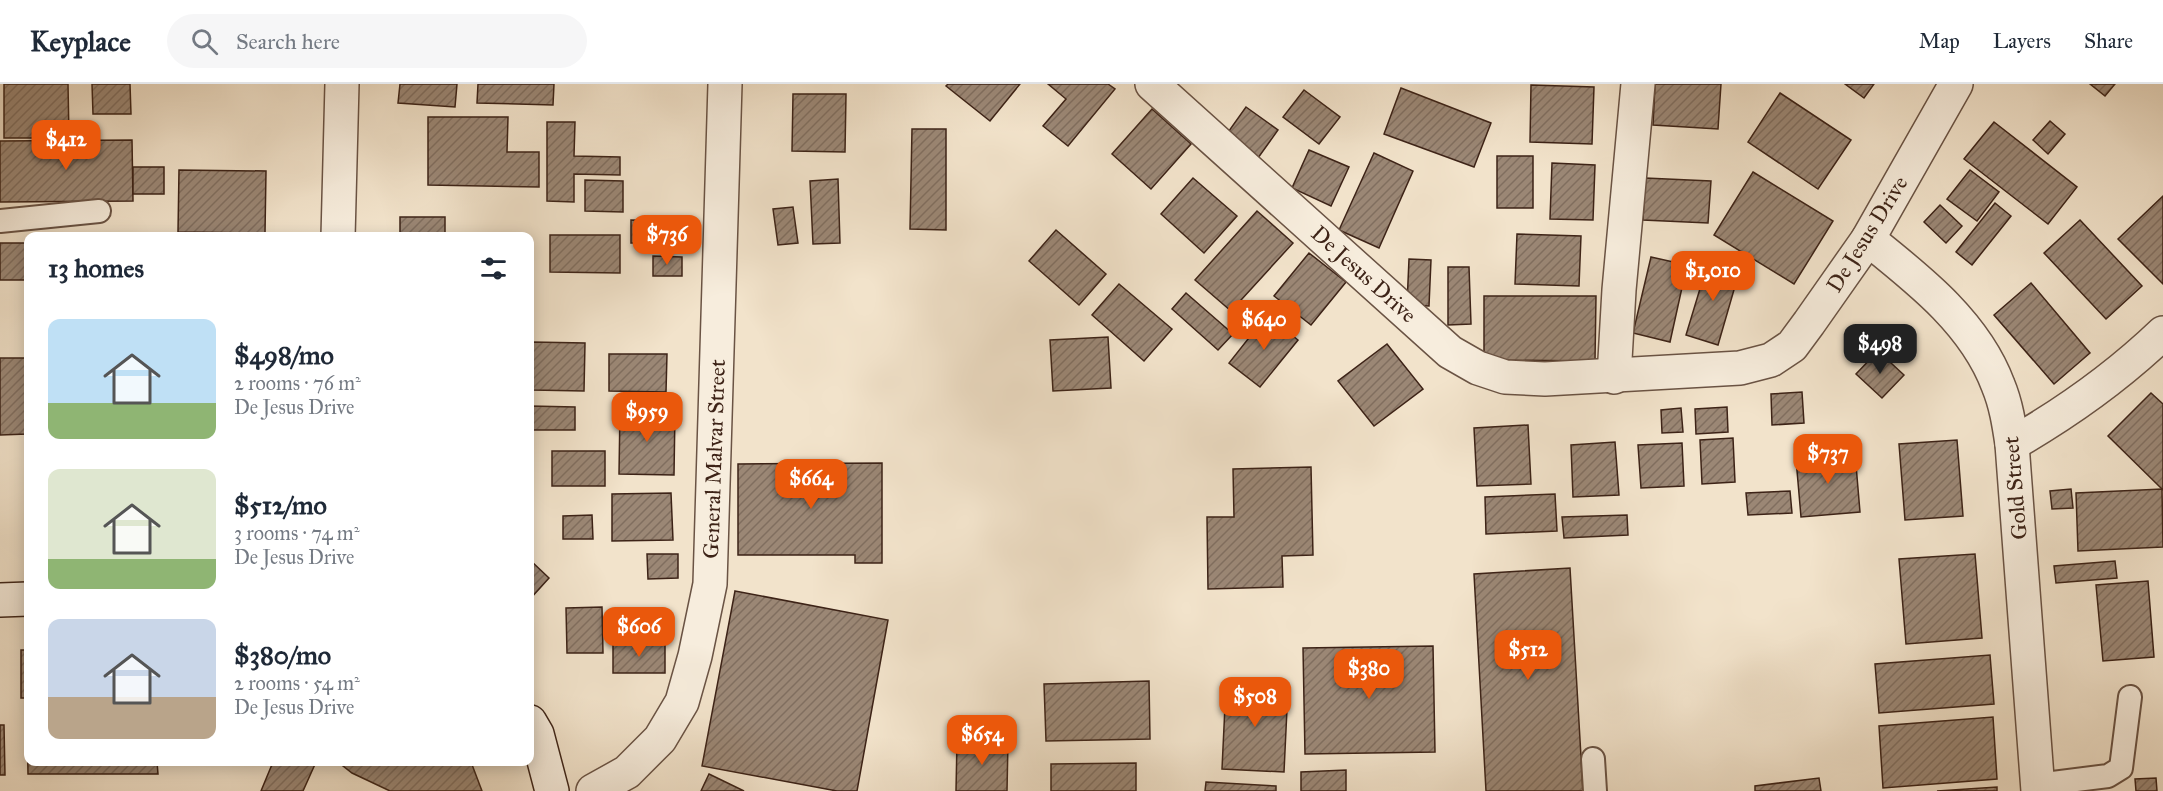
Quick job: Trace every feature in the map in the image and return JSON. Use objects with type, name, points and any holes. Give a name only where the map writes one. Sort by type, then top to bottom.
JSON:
[{"type":"street","points":[[338,232],[342,84]]},
{"type":"street","name":"General Malvar Street","points":[[593,791],[627,772],[660,739],[682,702],[695,656],[710,584],[725,84]]},
{"type":"street","name":"De Jesus Drive","points":[[1152,84],[1450,352],[1478,368],[1505,376],[1545,379],[1740,368],[1771,360],[1792,346],[1868,238],[1956,84]]},
{"type":"street","points":[[1614,376],[1619,290],[1638,84]]},
{"type":"street","name":"Gold Street","points":[[1868,238],[1940,300],[1967,332],[1998,384],[2008,415],[2037,788]]},
{"type":"street","points":[[2012,444],[2090,396],[2163,333]]},
{"type":"street","points":[[0,600],[24,599]]},
{"type":"street","points":[[534,729],[552,791]]},
{"type":"lane","points":[[0,221],[99,211]]},
{"type":"lane","points":[[2037,788],[2108,776],[2121,768],[2130,697]]},
{"type":"lane","points":[[1593,759],[1595,791]]},
{"type":"building","points":[[4,84],[68,84],[69,138],[4,138]]},
{"type":"building","points":[[92,84],[130,84],[131,114],[93,114]]},
{"type":"building","points":[[400,84],[457,84],[455,107],[398,103]]},
{"type":"building","points":[[478,84],[554,84],[553,105],[477,103]]},
{"type":"building","points":[[948,84],[1020,84],[990,121],[946,86]]},
{"type":"building","points":[[1048,84],[1108,84],[1115,89],[1068,146],[1043,126],[1066,99]]},
{"type":"building","points":[[1655,84],[1721,84],[1718,129],[1653,125]]},
{"type":"building","points":[[1845,84],[1874,84],[1864,98]]},
{"type":"building","points":[[2090,84],[2115,84],[2105,96]]},
{"type":"building","points":[[1531,85],[1594,87],[1592,144],[1530,142]]},
{"type":"building","points":[[1401,88],[1491,123],[1474,167],[1384,134]]},
{"type":"building","points":[[1304,90],[1340,117],[1319,144],[1283,117]]},
{"type":"building","points":[[1780,93],[1851,140],[1818,189],[1748,142]]},
{"type":"building","points":[[793,94],[846,94],[845,152],[792,151]]},
{"type":"building","points":[[1246,107],[1278,130],[1258,158],[1226,135]]},
{"type":"building","points":[[1152,109],[1191,144],[1151,189],[1112,154]]},
{"type":"building","points":[[428,117],[508,117],[507,152],[539,152],[539,187],[428,185]]},
{"type":"building","points":[[2050,121],[2065,134],[2048,154],[2033,140]]},
{"type":"building","points":[[547,122],[575,122],[574,156],[620,157],[620,175],[574,174],[574,202],[547,201]]},
{"type":"building","points":[[1994,122],[2077,187],[2048,224],[1964,159]]},
{"type":"building","points":[[912,129],[946,129],[946,230],[910,229]]},
{"type":"building","points":[[132,140],[133,201],[0,202],[0,141]]},
{"type":"building","points":[[1309,150],[1349,167],[1331,206],[1292,188]]},
{"type":"building","points":[[1374,153],[1413,171],[1379,248],[1339,230]]},
{"type":"building","points":[[1497,156],[1533,156],[1533,208],[1497,208]]},
{"type":"building","points":[[1552,163],[1595,165],[1593,220],[1550,219]]},
{"type":"building","points":[[133,167],[164,167],[164,194],[133,194]]},
{"type":"building","points":[[179,170],[266,171],[265,232],[178,232]]},
{"type":"building","points":[[1970,170],[1999,192],[1977,221],[1947,199]]},
{"type":"building","points":[[1753,172],[1833,221],[1794,284],[1714,235]]},
{"type":"building","points":[[1193,178],[1237,216],[1204,253],[1161,214]]},
{"type":"building","points":[[1645,178],[1711,181],[1708,223],[1643,220]]},
{"type":"building","points":[[838,179],[840,243],[813,244],[810,181]]},
{"type":"building","points":[[585,180],[623,181],[623,212],[585,211]]},
{"type":"building","points":[[2163,196],[2163,284],[2118,239]]},
{"type":"building","points":[[1995,203],[2011,216],[1972,265],[1956,252]]},
{"type":"building","points":[[1940,205],[1962,226],[1946,243],[1924,222]]},
{"type":"building","points":[[793,207],[798,243],[778,245],[773,209]]},
{"type":"building","points":[[1257,211],[1293,243],[1231,311],[1195,280]]},
{"type":"building","points":[[400,217],[445,217],[445,232],[400,232]]},
{"type":"building","points":[[631,220],[677,221],[676,243],[631,243]]},
{"type":"building","points":[[2080,220],[2142,286],[2106,319],[2044,253]]},
{"type":"building","points":[[1056,230],[1106,274],[1079,305],[1029,261]]},
{"type":"building","points":[[1517,234],[1581,236],[1579,286],[1515,284]]},
{"type":"building","points":[[550,235],[620,235],[620,273],[550,272]]},
{"type":"building","points":[[0,243],[24,243],[24,280],[0,280]]},
{"type":"building","points":[[1309,253],[1346,282],[1311,325],[1274,296]]},
{"type":"building","points":[[653,256],[682,257],[682,276],[653,276]]},
{"type":"building","points":[[1651,257],[1687,265],[1670,342],[1633,333]]},
{"type":"building","points":[[1409,259],[1431,260],[1429,306],[1407,305]]},
{"type":"building","points":[[1709,259],[1740,269],[1718,345],[1686,335]]},
{"type":"building","points":[[1448,267],[1469,267],[1471,324],[1448,325]]},
{"type":"building","points":[[2031,283],[2090,353],[2054,384],[1994,315]]},
{"type":"building","points":[[1119,284],[1172,329],[1144,361],[1092,315]]},
{"type":"building","points":[[1186,293],[1233,334],[1218,350],[1172,309]]},
{"type":"building","points":[[1484,296],[1596,296],[1595,361],[1484,360]]},
{"type":"building","points":[[1267,315],[1298,340],[1260,387],[1229,363]]},
{"type":"building","points":[[1108,337],[1111,388],[1053,391],[1050,340]]},
{"type":"building","points":[[534,342],[585,343],[584,391],[534,390]]},
{"type":"building","points":[[1387,344],[1423,389],[1374,426],[1338,381]]},
{"type":"building","points":[[1878,351],[1904,375],[1882,398],[1856,374]]},
{"type":"building","points":[[609,354],[667,354],[666,392],[609,391]]},
{"type":"building","points":[[0,358],[24,358],[24,434],[0,435]]},
{"type":"building","points":[[1802,392],[1804,423],[1772,425],[1771,394]]},
{"type":"building","points":[[2151,393],[2163,404],[2163,490],[2108,436]]},
{"type":"building","points":[[534,406],[575,407],[575,430],[534,430]]},
{"type":"building","points":[[1727,407],[1728,432],[1696,434],[1695,409]]},
{"type":"building","points":[[1681,408],[1683,432],[1662,433],[1661,410]]},
{"type":"building","points":[[620,410],[675,411],[674,475],[619,474]]},
{"type":"building","points":[[1528,425],[1531,484],[1477,486],[1474,428]]},
{"type":"building","points":[[1733,438],[1735,482],[1702,484],[1700,440]]},
{"type":"building","points":[[1957,440],[1963,516],[1905,520],[1899,444]]},
{"type":"building","points":[[1615,442],[1619,495],[1573,497],[1571,445]]},
{"type":"building","points":[[1682,443],[1684,486],[1641,488],[1638,445]]},
{"type":"building","points":[[552,451],[605,451],[605,486],[552,486]]},
{"type":"building","points":[[1855,453],[1860,512],[1801,517],[1796,459]]},
{"type":"building","points":[[882,463],[882,563],[855,563],[855,555],[738,555],[738,464]]},
{"type":"building","points":[[1311,467],[1313,555],[1282,556],[1283,587],[1208,589],[1207,517],[1234,517],[1233,469]]},
{"type":"building","points":[[2071,489],[2073,508],[2052,509],[2050,491]]},
{"type":"building","points":[[2162,489],[2163,547],[2078,551],[2076,493]]},
{"type":"building","points":[[1790,491],[1792,513],[1748,515],[1746,493]]},
{"type":"building","points":[[671,493],[673,540],[612,541],[612,494]]},
{"type":"building","points":[[1555,494],[1557,531],[1486,534],[1485,497]]},
{"type":"building","points":[[592,515],[593,539],[563,539],[563,516]]},
{"type":"building","points":[[1627,515],[1628,535],[1564,538],[1562,517]]},
{"type":"building","points":[[647,554],[678,554],[678,578],[648,579]]},
{"type":"building","points":[[1975,554],[1982,638],[1906,644],[1899,559]]},
{"type":"building","points":[[2115,561],[2117,578],[2056,583],[2054,566]]},
{"type":"building","points":[[534,564],[549,578],[534,595]]},
{"type":"building","points":[[1570,568],[1583,791],[1486,791],[1474,574]]},
{"type":"building","points":[[2148,581],[2154,657],[2103,661],[2096,585]]},
{"type":"building","points":[[735,591],[888,620],[857,791],[837,791],[702,766]]},
{"type":"building","points":[[602,607],[603,653],[567,653],[566,608]]},
{"type":"building","points":[[621,611],[651,611],[652,634],[621,634]]},
{"type":"building","points":[[665,642],[665,673],[613,673],[613,643]]},
{"type":"building","points":[[1433,646],[1435,752],[1305,754],[1303,648]]},
{"type":"building","points":[[21,650],[24,650],[24,698],[21,698]]},
{"type":"building","points":[[1990,655],[1994,704],[1879,713],[1875,664]]},
{"type":"building","points":[[1149,681],[1150,739],[1046,741],[1044,684]]},
{"type":"building","points":[[1226,685],[1288,688],[1284,772],[1222,769]]},
{"type":"building","points":[[1993,717],[1997,779],[1883,788],[1879,726]]},
{"type":"building","points":[[0,725],[4,725],[5,775],[0,775]]},
{"type":"building","points":[[957,741],[1008,741],[1007,791],[956,791]]},
{"type":"building","points":[[1136,763],[1136,791],[1051,791],[1051,764]]},
{"type":"building","points":[[28,766],[157,766],[158,774],[28,774]]},
{"type":"building","points":[[271,766],[314,766],[303,791],[261,791]]},
{"type":"building","points":[[343,766],[473,766],[482,791],[390,791],[352,773]]},
{"type":"building","points":[[1346,770],[1346,791],[1301,791],[1301,772]]},
{"type":"building","points":[[709,774],[744,791],[701,791]]},
{"type":"building","points":[[1819,778],[1821,791],[1755,791],[1755,786]]},
{"type":"building","points":[[2156,778],[2157,791],[2136,791],[2135,779]]},
{"type":"building","points":[[1206,782],[1276,786],[1276,791],[1205,791]]},
{"type":"building","points":[[1997,787],[1997,791],[1937,791]]}]
